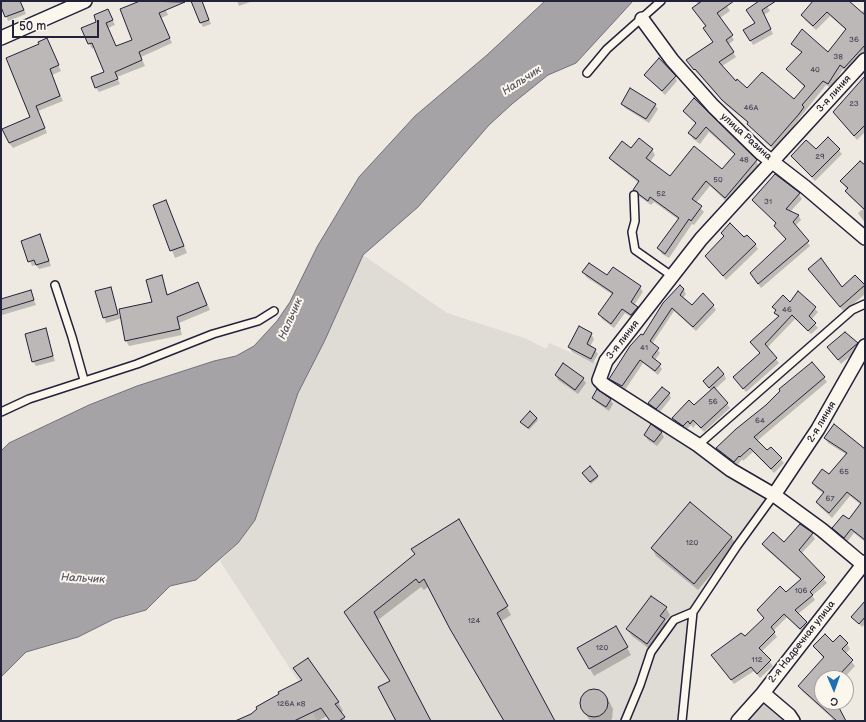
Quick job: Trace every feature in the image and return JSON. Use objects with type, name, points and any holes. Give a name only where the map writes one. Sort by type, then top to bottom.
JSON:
[{"type":"street","points":[[1,38],[84,1]]},
{"type":"street","name":"улица Разина","points":[[642,19],[672,60],[708,101],[772,161],[865,238]]},
{"type":"street","name":"3-я линия","points":[[864,564],[822,530],[774,495],[731,470],[698,445],[604,385],[599,380],[606,361],[701,239],[865,60]]},
{"type":"street","name":"2-я линия","points":[[774,495],[818,429],[865,346]]},
{"type":"street","name":"2-я Надречная улица","points":[[738,721],[763,693],[864,564]]},
{"type":"street","points":[[763,693],[789,715],[792,721]]},
{"type":"lane","points":[[587,73],[607,49],[661,1]]},
{"type":"lane","points":[[634,195],[635,221],[632,232],[635,250],[672,276]]},
{"type":"lane","points":[[55,285],[84,380]]},
{"type":"lane","points":[[698,445],[852,310],[865,304]]},
{"type":"lane","points":[[1,412],[29,399],[137,364],[213,334],[258,321],[274,310]]},
{"type":"lane","points":[[682,721],[693,612],[737,546],[774,495]]},
{"type":"lane","points":[[625,721],[640,685],[650,652],[674,620],[693,612]]},
{"type":"shaded area","points":[[363,255],[447,313],[527,339],[546,349],[549,343],[590,361],[604,364],[599,380],[774,495],[693,612],[682,721],[317,721],[300,684],[220,561],[238,543],[255,520],[298,393],[325,340]]},
{"type":"shaded area","points":[[763,693],[793,721],[738,721]]},
{"type":"water","name":"Нальчик","points":[[545,1],[633,1],[576,63],[548,75],[489,125],[418,207],[363,255],[325,340],[298,393],[255,520],[238,543],[196,580],[170,586],[146,610],[114,619],[78,637],[26,652],[1,677],[1,451],[9,443],[89,405],[137,386],[214,361],[236,356],[254,346],[277,321],[290,302],[317,247],[359,177],[415,116],[487,55]]},
{"type":"building","points":[[1,1],[20,1],[24,10],[5,17],[1,7]]},
{"type":"building","points":[[140,1],[185,2],[159,13],[170,38],[139,52],[142,60],[115,72],[118,79],[95,88],[91,77],[104,72],[92,43],[88,44],[81,28],[96,22],[94,15],[108,9],[113,20],[106,23],[116,46],[132,40],[120,9]]},
{"type":"building","points":[[191,1],[202,1],[209,20],[200,23]]},
{"type":"building","points":[[702,1],[734,1],[717,13],[733,35],[726,40],[734,52],[719,62],[736,81],[737,79],[747,88],[762,72],[794,99],[805,86],[786,69],[802,52],[791,44],[802,29],[828,52],[846,29],[827,12],[813,26],[801,15],[813,1],[849,1],[865,15],[865,45],[844,68],[840,65],[828,84],[823,81],[802,105],[804,107],[799,114],[771,146],[747,124],[748,122],[722,100],[686,60],[713,42],[703,28],[706,26],[692,8]]},
{"type":"building","points":[[759,1],[776,1],[762,10],[771,29],[750,41],[743,30],[755,23],[746,10]]},
{"type":"building","points":[[47,38],[59,65],[50,69],[60,96],[36,106],[45,128],[9,143],[2,129],[30,117],[6,58],[39,44],[38,42]]},
{"type":"building","points":[[659,58],[676,76],[662,91],[644,75]]},
{"type":"building","points":[[865,76],[865,125],[854,136],[833,112]]},
{"type":"building","points":[[630,88],[656,104],[646,119],[621,104]]},
{"type":"building","points":[[694,98],[757,160],[725,198],[706,181],[692,199],[702,206],[691,221],[689,219],[665,254],[657,248],[679,218],[650,197],[648,201],[633,190],[639,181],[609,158],[622,141],[631,148],[639,138],[653,149],[646,158],[670,176],[694,146],[722,169],[735,154],[706,127],[696,139],[688,133],[696,123],[683,111]]},
{"type":"building","points":[[828,137],[840,149],[812,177],[791,156],[806,140],[816,149]]},
{"type":"building","points":[[860,161],[865,165],[865,210],[845,191],[848,188],[840,181]]},
{"type":"building","points":[[775,174],[800,193],[786,209],[799,215],[793,222],[809,241],[758,284],[750,273],[786,239],[774,226],[776,223],[752,200]]},
{"type":"building","points":[[166,200],[184,246],[170,251],[153,205]]},
{"type":"building","points":[[730,223],[744,237],[747,235],[756,244],[723,276],[705,256],[724,236],[721,233]]},
{"type":"building","points":[[40,234],[49,261],[36,265],[34,260],[28,262],[21,241]]},
{"type":"building","points":[[821,258],[842,287],[855,275],[865,285],[840,307],[808,269]]},
{"type":"building","points":[[589,263],[607,275],[613,267],[641,286],[631,302],[638,307],[631,315],[622,309],[611,324],[598,314],[613,293],[582,272]]},
{"type":"building","points":[[162,275],[167,295],[198,282],[207,305],[177,317],[180,329],[125,341],[119,309],[152,302],[146,280]]},
{"type":"building","points":[[680,285],[684,289],[680,295],[692,305],[703,293],[714,305],[693,327],[672,308],[650,341],[659,348],[652,357],[661,364],[655,371],[640,360],[622,386],[609,379],[630,346],[641,334],[643,335],[663,303]]},
{"type":"building","points":[[111,287],[118,314],[103,318],[95,291]]},
{"type":"building","points":[[31,290],[34,300],[1,310],[1,299]]},
{"type":"building","points":[[798,291],[816,307],[809,316],[816,323],[808,331],[792,315],[765,344],[777,358],[743,389],[733,377],[760,353],[750,342],[779,316],[774,313],[776,310],[772,307],[783,295],[790,302]]},
{"type":"building","points":[[579,326],[592,333],[587,344],[596,349],[591,359],[568,347]]},
{"type":"building","points":[[46,328],[53,356],[32,362],[25,334]]},
{"type":"building","points":[[845,332],[858,343],[838,360],[827,347]]},
{"type":"building","points":[[812,362],[825,377],[754,437],[767,450],[771,447],[782,458],[771,469],[750,448],[740,457],[739,456],[734,462],[716,448],[736,429],[766,405],[780,391],[779,389]]},
{"type":"building","points":[[563,363],[584,378],[575,390],[555,375]]},
{"type":"building","points":[[718,367],[724,374],[709,388],[703,381]]},
{"type":"building","points":[[662,387],[670,393],[656,409],[648,403]]},
{"type":"building","points":[[714,387],[728,403],[701,428],[693,420],[690,424],[688,421],[683,426],[672,418],[689,400],[694,405]]},
{"type":"building","points":[[597,389],[611,399],[606,407],[592,398]]},
{"type":"building","points":[[530,411],[537,418],[528,428],[520,422]]},
{"type":"building","points":[[651,424],[662,432],[654,442],[644,435]]},
{"type":"building","points":[[834,424],[865,449],[865,540],[851,529],[844,538],[832,528],[843,515],[849,519],[861,503],[847,492],[829,513],[816,502],[824,492],[812,483],[822,469],[829,474],[847,453],[824,438]]},
{"type":"building","points":[[590,466],[598,476],[590,482],[582,473]]},
{"type":"building","points":[[690,502],[732,537],[694,584],[651,548]]},
{"type":"building","points":[[459,519],[508,606],[497,613],[555,721],[504,721],[450,629],[424,579],[419,583],[416,579],[374,612],[431,721],[396,721],[378,687],[390,681],[344,612],[415,554],[411,549]]},
{"type":"building","points":[[800,524],[813,533],[799,550],[825,577],[810,592],[813,595],[795,610],[807,622],[800,629],[784,614],[771,627],[775,632],[759,648],[771,660],[757,674],[751,667],[731,680],[711,655],[741,633],[745,636],[764,618],[757,610],[780,586],[786,592],[801,579],[762,544],[773,532],[784,542]]},
{"type":"building","points":[[651,596],[667,607],[660,616],[665,619],[647,644],[626,629]]},
{"type":"building","points":[[865,601],[865,617],[859,624],[851,617]]},
{"type":"building","points":[[616,626],[628,647],[589,669],[577,648]]},
{"type":"building","points":[[825,634],[833,642],[840,635],[848,643],[842,649],[853,660],[844,670],[814,670],[814,700],[798,686],[824,657],[813,646]]},
{"type":"building","points":[[308,658],[339,702],[335,704],[345,717],[339,721],[330,721],[321,708],[294,721],[235,721],[251,714],[257,709],[256,707],[279,694],[278,692],[302,680],[293,668]]},
{"type":"building","points":[[594,689],[604,693],[608,703],[604,713],[594,717],[584,713],[580,703],[584,693]]},
{"type":"building","points":[[825,710],[840,710],[846,721],[837,721]]}]
